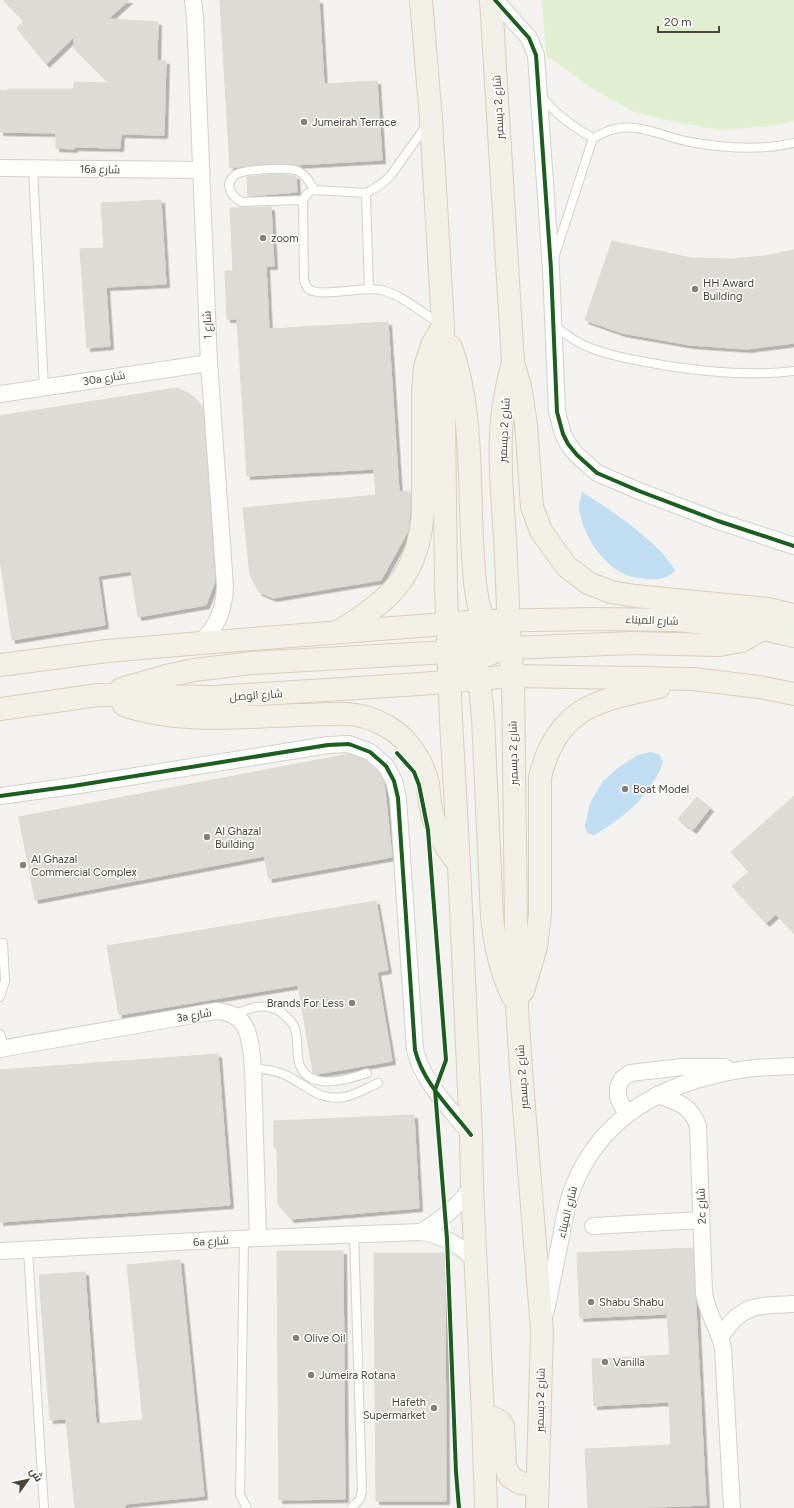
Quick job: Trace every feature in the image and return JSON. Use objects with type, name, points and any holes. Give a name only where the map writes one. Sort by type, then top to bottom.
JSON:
[{"type":"main road","points":[[421,0],[431,119],[443,325],[447,624],[467,660],[483,718],[491,909],[494,940],[499,964],[507,986],[518,1007]]},
{"type":"main road","name":"شارع 2 ديسمبر","points":[[491,0],[513,362],[506,390],[500,449],[509,621],[494,639],[513,676],[518,1007],[522,1078],[542,1330],[537,1508]]},
{"type":"main road","points":[[443,325],[459,374],[467,418],[474,586],[494,639]]},
{"type":"main road","points":[[337,632],[364,616],[399,585],[417,550],[422,531],[423,511],[423,398],[425,367],[432,345],[443,325]]},
{"type":"main road","points":[[513,362],[520,386],[526,417],[532,507],[541,531],[566,566],[588,583],[611,592],[635,596],[768,609],[794,615]]},
{"type":"main road","points":[[474,586],[486,602],[492,605],[498,604],[503,600],[508,584]]},
{"type":"main road","name":"شارع الميناء","points":[[509,621],[594,619],[677,620],[762,629],[794,636]]},
{"type":"main road","points":[[1,663],[201,642],[447,624],[494,639],[549,645],[632,643],[719,645],[742,641],[762,629]]},
{"type":"main road","points":[[417,626],[429,630],[433,635],[434,641],[432,647],[418,654]]},
{"type":"main road","points":[[486,1508],[471,1135],[450,682],[467,660],[494,639]]},
{"type":"main road","points":[[549,645],[533,650],[529,654],[528,660],[530,666],[534,670],[551,676]]},
{"type":"main road","points":[[98,695],[166,676],[223,666],[252,663],[418,654],[467,660]]},
{"type":"main road","name":"شارع الوصل","points":[[0,710],[98,695],[214,697],[450,682],[467,660],[513,676]]},
{"type":"main road","points":[[513,676],[693,679],[759,687],[794,694]]},
{"type":"main road","points":[[518,1007],[532,963],[539,930],[540,777],[545,758],[554,739],[567,724],[583,710],[601,701],[693,679]]},
{"type":"main road","points":[[98,695],[131,707],[180,716],[230,718],[339,714],[364,716],[388,726],[407,742],[420,762],[428,784],[430,808],[435,824],[450,853],[459,865]]},
{"type":"main road","points":[[451,720],[455,703],[460,698],[467,696],[474,699],[479,704],[483,718]]},
{"type":"main road","points":[[483,1416],[500,1420],[503,1426],[506,1466],[510,1477],[520,1483],[538,1485]]},
{"type":"street","name":"شارع 1","points":[[193,0],[195,17],[208,362],[225,586],[224,602],[220,617],[212,631],[201,642]]},
{"type":"street","points":[[495,0],[529,38],[536,55],[551,269],[557,412],[568,444],[577,455],[597,473],[639,491],[718,521],[794,546]]},
{"type":"street","name":"16a شارع","points":[[0,168],[200,170]]},
{"type":"street","name":"30a شارع","points":[[0,394],[208,362]]},
{"type":"street","points":[[0,796],[328,745],[349,744],[370,752],[386,766],[394,781],[398,798],[415,1050],[417,1058],[428,1080],[471,1135]]},
{"type":"street","name":"3a شارع","points":[[2,1044],[216,1011],[232,1015]]},
{"type":"street","points":[[232,1015],[242,1022],[249,1033],[253,1068],[251,1239]]},
{"type":"street","name":"شارع الميناء","points":[[629,1112],[622,1106],[618,1097],[618,1088],[622,1079],[630,1073],[704,1066],[746,1069],[794,1066]]},
{"type":"street","name":"شارع الميناء","points":[[542,1330],[573,1185],[581,1168],[601,1138],[614,1124],[629,1112],[657,1095],[688,1082],[746,1069]]},
{"type":"street","name":"2c شارع","points":[[657,1095],[683,1104],[695,1117],[698,1126],[704,1293],[707,1308],[720,1338],[724,1359],[732,1508]]},
{"type":"street","name":"6a شارع","points":[[421,1232],[434,1225],[455,1208],[472,1187]]},
{"type":"street","points":[[593,1226],[701,1220]]},
{"type":"street","name":"6a شارع","points":[[0,1251],[421,1232],[446,1239],[458,1245],[476,1260]]},
{"type":"street","points":[[720,1338],[730,1322],[745,1310],[758,1306],[794,1304]]},
{"type":"lane","points":[[539,93],[557,114],[593,138]]},
{"type":"lane","points":[[431,119],[391,175],[380,186],[366,193],[314,190],[306,194],[303,200],[305,285],[312,292],[317,293],[369,289],[379,290],[398,296],[443,325]]},
{"type":"lane","points":[[551,269],[593,138],[615,129],[627,127],[689,142],[722,147],[755,148],[794,143]]},
{"type":"lane","points":[[303,200],[242,202],[235,198],[230,191],[230,182],[235,175],[242,172],[288,168],[297,170],[304,175],[314,190]]},
{"type":"lane","points":[[33,169],[44,387]]},
{"type":"lane","points":[[366,193],[369,289]]},
{"type":"lane","points":[[553,324],[572,339],[594,350],[633,359],[700,371],[778,373],[794,371]]},
{"type":"lane","points":[[0,997],[6,981],[3,943]]},
{"type":"lane","points":[[232,1015],[252,1007],[264,1006],[276,1009],[286,1016],[294,1026],[297,1038],[299,1062],[302,1069],[313,1078],[327,1082],[341,1081],[367,1073]]},
{"type":"lane","points":[[253,1068],[268,1069],[282,1074],[296,1080],[318,1095],[326,1098],[354,1095],[378,1083]]},
{"type":"lane","points":[[350,1508],[360,1499],[362,1491],[354,1234]]},
{"type":"lane","points":[[247,1508],[240,1495],[251,1239]]},
{"type":"lane","points":[[28,1250],[44,1508]]},
{"type":"green space","points":[[542,0],[794,0],[794,121],[772,126],[719,130],[634,112],[590,87],[546,55]]},
{"type":"water","points":[[582,492],[633,527],[659,550],[669,561],[675,571],[665,577],[650,579],[637,578],[622,573],[614,568],[593,545],[584,527],[579,508]]},
{"type":"water","points":[[651,752],[660,755],[663,763],[658,775],[644,795],[635,805],[616,821],[594,835],[587,833],[585,826],[590,803],[603,781],[619,767],[638,755]]},
{"type":"building","points":[[3,0],[129,0],[108,19],[158,22],[157,61],[166,61],[164,135],[121,134],[120,148],[74,147],[74,149],[56,148],[56,133],[0,132],[0,90],[74,89],[74,82],[109,83],[74,48],[74,37],[46,64],[17,28],[24,21]]},
{"type":"building","name":"Jumeirah Terrace","points":[[220,0],[319,0],[324,84],[377,81],[382,160],[295,165],[265,164],[230,168]]},
{"type":"building","points":[[276,174],[296,176],[297,192],[248,196],[247,177]]},
{"type":"building","points":[[161,200],[166,284],[106,287],[110,346],[87,348],[80,249],[104,248],[101,203]]},
{"type":"building","points":[[271,207],[274,266],[266,266],[269,329],[388,322],[399,492],[410,491],[408,531],[381,580],[273,598],[259,592],[250,575],[243,508],[376,495],[374,469],[247,476],[237,319],[227,319],[225,271],[233,271],[230,208]]},
{"type":"building","name":"HH Award Building","points":[[612,241],[691,258],[732,259],[765,256],[794,250],[794,343],[747,349],[690,345],[622,333],[585,320]]},
{"type":"building","points":[[177,388],[190,394],[203,408],[215,581],[206,605],[138,617],[131,571],[98,576],[105,625],[12,640],[0,559],[0,416]]},
{"type":"building","name":"Al Ghazal Building","points":[[349,754],[365,760],[378,772],[384,782],[392,857],[269,879],[264,856],[35,900],[19,817]]},
{"type":"building","points":[[794,796],[794,933],[776,914],[766,923],[732,886],[749,872],[731,852]]},
{"type":"building","points":[[697,797],[710,808],[693,830],[678,819]]},
{"type":"building","points":[[376,901],[388,970],[377,972],[392,1061],[317,1074],[313,1073],[298,985],[119,1015],[107,946]]},
{"type":"building","points":[[218,1054],[230,1205],[0,1222],[0,1070]]},
{"type":"building","points":[[414,1115],[419,1208],[291,1219],[278,1204],[277,1148],[274,1148],[274,1121]]},
{"type":"building","points":[[693,1248],[706,1505],[588,1508],[585,1449],[671,1445],[669,1402],[594,1406],[592,1359],[670,1355],[667,1314],[580,1318],[577,1253]]},
{"type":"building","name":"Jumeira Rotana","points":[[277,1251],[343,1251],[345,1499],[279,1500]]},
{"type":"building","points":[[374,1253],[445,1253],[446,1501],[376,1501]]},
{"type":"building","points":[[180,1260],[204,1496],[125,1504],[125,1508],[75,1508],[66,1419],[50,1420],[39,1275],[85,1272],[96,1424],[143,1420],[127,1265]]},
{"type":"cycle path","points":[[495,0],[529,38],[536,55],[551,269],[557,412],[563,434],[568,444],[577,455],[597,473],[639,491],[718,521],[794,546]]},
{"type":"cycle path","points":[[0,796],[73,786],[328,745],[349,744],[370,752],[386,766],[394,781],[398,798],[415,1050],[424,1074],[431,1085],[471,1135]]},
{"type":"cycle path","points":[[397,753],[414,772],[419,785],[428,830],[446,1060],[435,1090],[447,1239],[456,1472],[459,1508]]},
{"type":"place","name":"Jumeirah Terrace","points":[[304,122]]},
{"type":"place","name":"zoom","points":[[263,238]]},
{"type":"place","name":"HH Award Building","points":[[695,289]]},
{"type":"place","name":"Boat Model","points":[[625,789]]},
{"type":"place","name":"Al Ghazal Building","points":[[207,837]]},
{"type":"place","name":"Al Ghazal Commercial Complex","points":[[23,865]]},
{"type":"place","name":"Brands For Less","points":[[352,1003]]},
{"type":"place","name":"Shabu Shabu","points":[[591,1302]]},
{"type":"place","name":"Olive Oil","points":[[296,1338]]},
{"type":"place","name":"Vanilla","points":[[605,1362]]},
{"type":"place","name":"Jumeira Rotana","points":[[311,1375]]},
{"type":"place","name":"Hafeth Supermarket","points":[[434,1408]]}]
